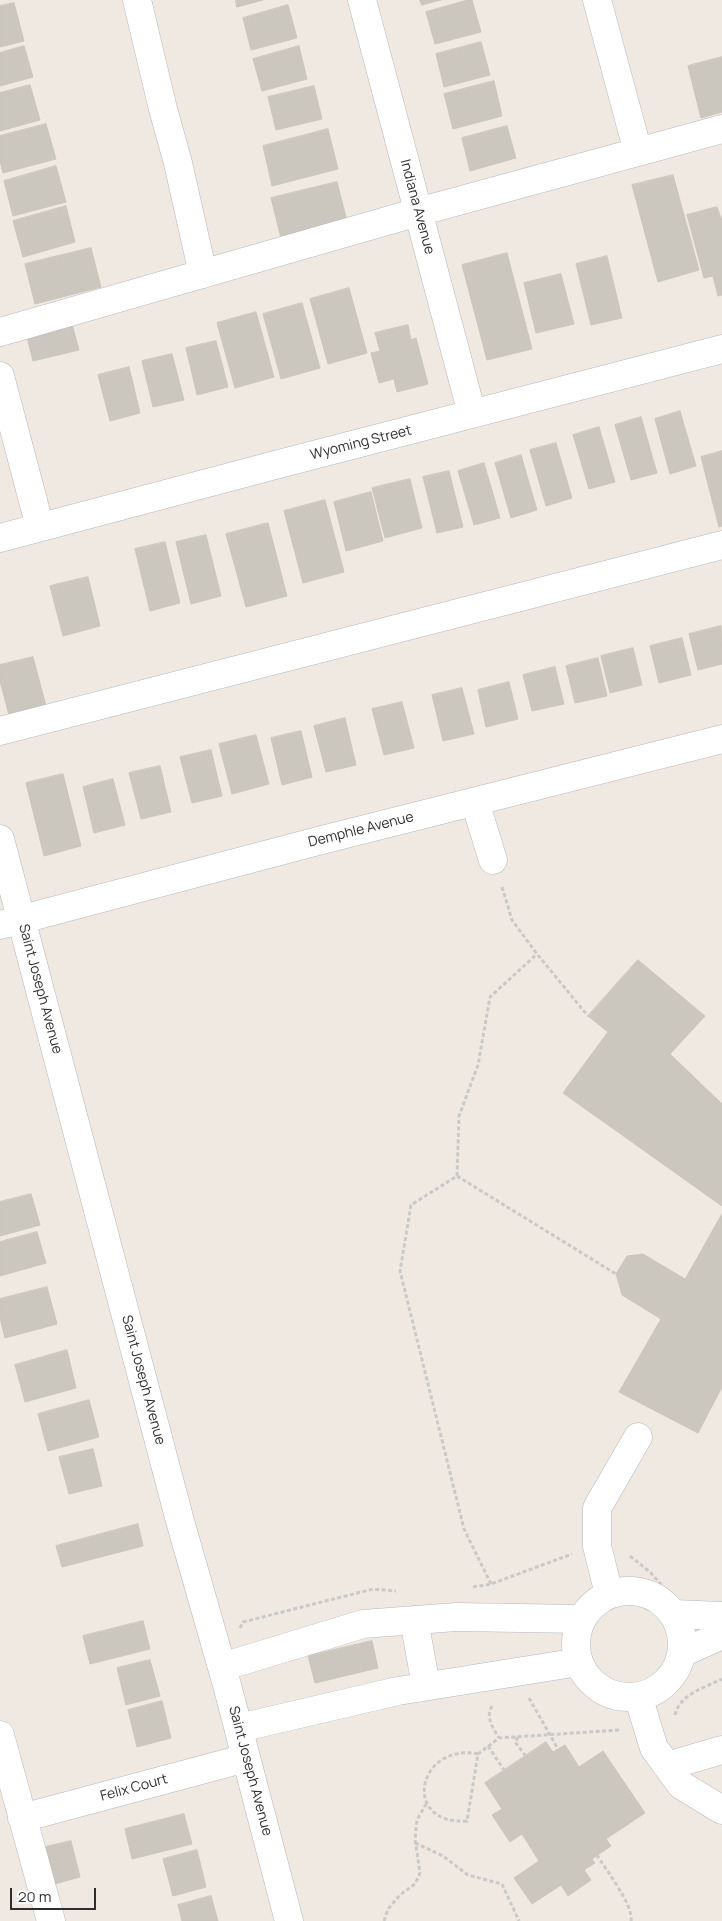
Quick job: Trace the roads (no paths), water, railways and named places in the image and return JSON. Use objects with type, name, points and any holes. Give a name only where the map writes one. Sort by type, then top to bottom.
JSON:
[{"type":"street","points":[[137,0],[178,163],[203,274]]},
{"type":"street","name":"Indiana Avenue","points":[[362,0],[472,414]]},
{"type":"street","points":[[597,0],[638,152]]},
{"type":"street","points":[[0,332],[418,212],[722,129]]},
{"type":"street","name":"Wyoming Street","points":[[0,538],[722,350]]},
{"type":"street","points":[[0,376],[40,527]]},
{"type":"street","points":[[0,731],[722,545]]},
{"type":"street","name":"Demphle Avenue","points":[[11,923],[309,843],[722,739]]},
{"type":"street","points":[[475,802],[493,860]]},
{"type":"street","name":"Saint Joseph Avenue","points":[[0,839],[11,923],[239,1728],[289,1921]]},
{"type":"street","points":[[609,1594],[597,1546],[597,1508],[638,1437]]},
{"type":"street","points":[[670,1603],[681,1631],[682,1652],[676,1670],[664,1684],[648,1694],[620,1696],[602,1690],[588,1678],[579,1662],[576,1637],[582,1619],[593,1604],[609,1594],[627,1591],[644,1593],[661,1601],[670,1603],[722,1616]]},
{"type":"street","points":[[222,1667],[362,1624],[456,1617],[582,1619]]},
{"type":"street","points":[[414,1620],[426,1686]]},
{"type":"street","points":[[682,1652],[722,1635]]},
{"type":"street","points":[[239,1728],[398,1691],[579,1662]]},
{"type":"street","points":[[638,1696],[654,1748],[667,1766],[681,1784],[722,1810]]},
{"type":"street","points":[[0,1735],[52,1921]]},
{"type":"street","points":[[667,1766],[722,1750]]},
{"type":"street","name":"Felix Court","points":[[22,1818],[246,1758]]}]
